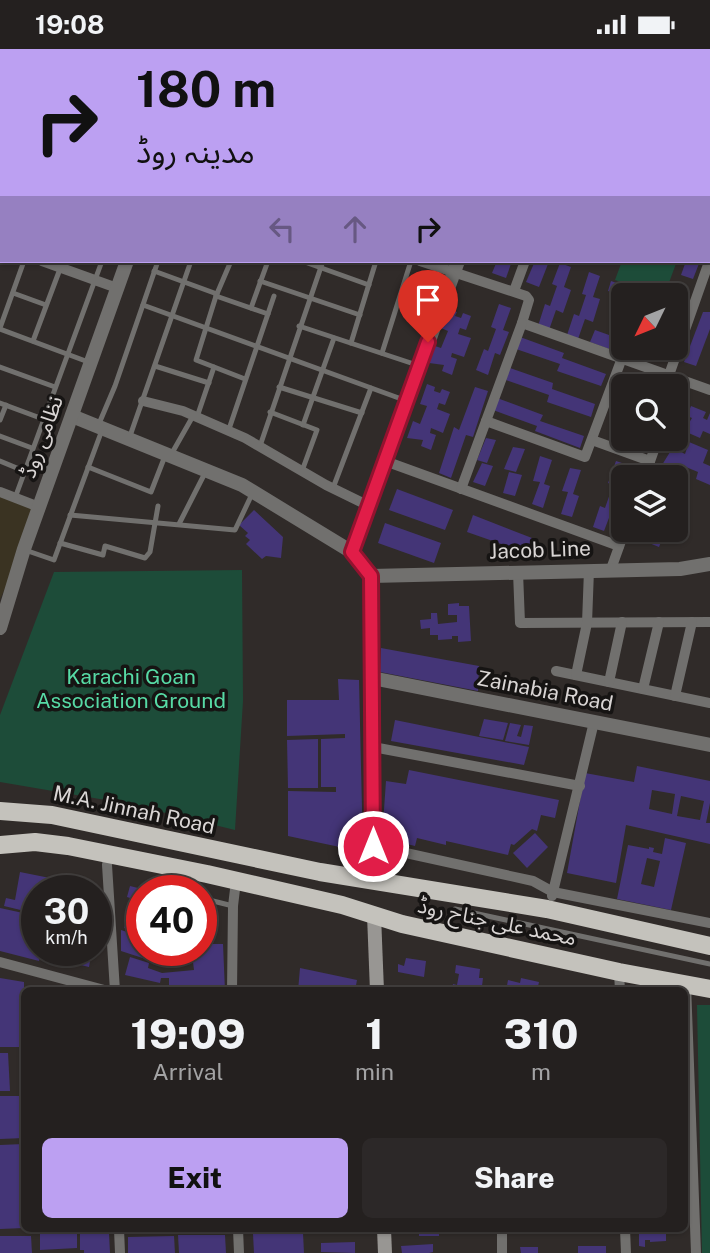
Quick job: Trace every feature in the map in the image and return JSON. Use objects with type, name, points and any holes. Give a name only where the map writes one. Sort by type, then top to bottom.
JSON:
[{"type":"highway","name":"M.A. Jinnah Road","points":[[0,811],[52,815],[258,859]]},
{"type":"highway","points":[[0,845],[35,842],[109,854],[236,881]]},
{"type":"highway","name":"محمد علی جناح روڈ","points":[[258,859],[320,872],[547,909],[710,946]]},
{"type":"highway","name":"محمد علی جناح روڈ","points":[[236,881],[342,905],[402,924],[619,972],[710,989]]},
{"type":"main road","points":[[374,915],[377,987]]},
{"type":"main road","points":[[384,1232],[384,1253]]},
{"type":"street","name":"نظامی روڈ","points":[[0,628],[24,549],[126,263]]},
{"type":"street","points":[[434,263],[456,266],[529,300],[461,489]]},
{"type":"street","points":[[514,291],[524,263]]},
{"type":"street","points":[[669,374],[709,263]]},
{"type":"street","points":[[62,264],[117,288]]},
{"type":"street","points":[[352,552],[456,266]]},
{"type":"street","points":[[522,323],[611,354]]},
{"type":"street","points":[[486,421],[585,457],[621,361]]},
{"type":"street","points":[[630,361],[666,374]]},
{"type":"street","points":[[688,382],[710,390]]},
{"type":"street","points":[[143,401],[195,417],[245,437],[369,506]]},
{"type":"street","points":[[72,416],[253,492],[352,552],[371,576],[375,880]]},
{"type":"street","points":[[592,439],[650,461]]},
{"type":"street","points":[[648,465],[654,451]]},
{"type":"street","points":[[385,461],[619,547]]},
{"type":"street","points":[[0,492],[39,507]]},
{"type":"street","points":[[611,569],[621,542]]},
{"type":"street","name":"Jacob Line","points":[[371,576],[680,569],[710,564]]},
{"type":"street","points":[[576,675],[587,622],[589,570]]},
{"type":"street","points":[[518,572],[520,623],[710,622]]},
{"type":"street","points":[[609,682],[622,622]]},
{"type":"street","points":[[643,689],[659,622]]},
{"type":"street","points":[[675,696],[692,622]]},
{"type":"street","points":[[556,671],[709,701]]},
{"type":"street","name":"Zainabia Road","points":[[372,678],[710,745]]},
{"type":"street","points":[[547,909],[594,722]]},
{"type":"street","points":[[373,747],[580,786]]},
{"type":"street","points":[[373,846],[533,881],[553,892],[710,923]]},
{"type":"street","points":[[109,854],[107,865],[115,987]]},
{"type":"street","points":[[232,987],[236,881]]},
{"type":"street","points":[[0,962],[93,987]]},
{"type":"street","points":[[619,972],[620,987]]},
{"type":"street","points":[[688,1112],[696,1253]]},
{"type":"street","points":[[119,1232],[120,1253]]},
{"type":"street","points":[[238,1232],[239,1253]]},
{"type":"street","points":[[502,1232],[502,1253]]},
{"type":"street","points":[[625,1232],[626,1253]]},
{"type":"lane","points":[[23,263],[0,328],[91,362]]},
{"type":"lane","points":[[15,498],[101,263]]},
{"type":"lane","points":[[24,549],[54,560],[157,263]]},
{"type":"lane","points":[[130,439],[190,263]]},
{"type":"lane","points":[[230,263],[216,295],[196,360],[245,379]]},
{"type":"lane","points":[[251,308],[267,263]]},
{"type":"lane","points":[[351,343],[375,263]]},
{"type":"lane","points":[[382,353],[410,263]]},
{"type":"lane","points":[[33,341],[62,264]]},
{"type":"lane","points":[[260,446],[322,264],[369,285]]},
{"type":"lane","points":[[154,271],[268,314]]},
{"type":"lane","points":[[260,281],[360,316]]},
{"type":"lane","points":[[13,293],[46,305]]},
{"type":"lane","points":[[228,432],[274,296]]},
{"type":"lane","points":[[143,305],[407,401]]},
{"type":"lane","points":[[299,326],[420,366]]},
{"type":"lane","points":[[303,425],[334,338]]},
{"type":"lane","points":[[155,366],[209,383]]},
{"type":"lane","points":[[0,367],[55,387]]},
{"type":"lane","points":[[88,467],[150,492],[168,455],[195,417],[214,367]]},
{"type":"lane","points":[[279,387],[362,413]]},
{"type":"lane","points":[[333,488],[371,388]]},
{"type":"lane","points":[[0,420],[3,404],[43,419]]},
{"type":"lane","points":[[270,412],[317,431],[302,471]]},
{"type":"lane","points":[[0,436],[32,448]]},
{"type":"lane","points":[[0,461],[24,471]]},
{"type":"lane","points":[[179,524],[206,471]]},
{"type":"lane","points":[[70,516],[235,530],[253,492]]},
{"type":"lane","points":[[60,543],[103,555],[104,546],[145,558],[150,552],[158,506]]},
{"type":"lane","points":[[183,875],[184,869]]},
{"type":"lane","points":[[217,902],[233,906]]},
{"type":"lane","points":[[455,909],[710,964]]},
{"type":"shaded area","points":[[0,492],[39,507],[24,549],[0,599]]},
{"type":"green space","points":[[621,263],[676,263],[669,283],[623,283],[615,280]]},
{"type":"green space","name":"Karachi Goan Association Ground","points":[[242,570],[243,701],[235,830],[129,804],[0,782],[0,715],[54,572]]},
{"type":"green space","points":[[697,1005],[710,1005],[710,1253],[702,1253]]},
{"type":"building","points":[[496,263],[511,263],[506,278],[492,273]]},
{"type":"building","points":[[534,263],[548,264],[539,287],[526,282]]},
{"type":"building","points":[[560,263],[571,267],[564,287],[571,290],[563,313],[556,310],[549,330],[538,326],[545,304],[550,306],[557,286],[552,284]]},
{"type":"building","points":[[685,263],[699,263],[693,279],[681,275]]},
{"type":"building","points":[[589,272],[600,276],[593,297],[600,299],[593,322],[585,319],[578,339],[567,335],[574,314],[579,316],[586,295],[582,294]]},
{"type":"building","points":[[499,304],[511,308],[503,330],[509,332],[500,355],[495,353],[488,375],[476,370],[484,349],[488,351],[496,329],[491,327]]},
{"type":"building","points":[[448,309],[457,312],[455,316],[461,318],[463,313],[471,316],[466,330],[460,328],[458,334],[471,338],[464,357],[452,353],[451,357],[457,359],[452,375],[442,371],[444,365],[429,363],[435,346],[441,348],[448,331],[441,328]]},
{"type":"building","points":[[703,312],[710,312],[710,329],[696,366],[684,362],[688,361],[688,351]]},
{"type":"building","points":[[595,330],[611,336],[611,350],[590,342]]},
{"type":"building","points":[[520,337],[564,353],[562,358],[606,374],[601,386],[557,371],[560,364],[516,349]]},
{"type":"building","points":[[510,368],[553,383],[552,389],[595,404],[591,417],[547,402],[549,395],[506,380]]},
{"type":"building","points":[[427,384],[435,387],[434,391],[440,393],[442,389],[450,392],[445,405],[439,403],[437,409],[450,414],[443,433],[431,428],[430,433],[436,435],[431,450],[421,446],[423,440],[407,438],[413,421],[420,424],[427,406],[420,404]]},
{"type":"building","points":[[475,387],[488,391],[473,437],[466,435],[451,478],[439,473],[454,427],[459,430]]},
{"type":"building","points":[[497,398],[543,415],[540,421],[584,436],[580,448],[535,431],[537,426],[493,410]]},
{"type":"building","points":[[691,406],[706,412],[703,418],[707,420],[710,413],[710,434],[703,431],[700,438],[688,433],[688,424],[692,418],[688,414]]},
{"type":"building","points":[[486,438],[496,440],[487,463],[477,460]]},
{"type":"building","points":[[689,442],[708,450],[703,463],[710,466],[710,485],[696,479],[698,472],[688,468],[688,465],[662,465],[670,452],[667,451],[681,451],[685,454]]},
{"type":"building","points":[[513,447],[525,449],[516,472],[504,469]]},
{"type":"building","points":[[540,456],[552,460],[544,484],[550,486],[543,508],[532,504],[540,482],[533,481]]},
{"type":"building","points":[[482,463],[493,466],[485,486],[473,482]]},
{"type":"building","points":[[570,468],[581,470],[573,494],[579,496],[572,517],[561,514],[568,492],[562,491]]},
{"type":"building","points":[[509,472],[522,475],[515,496],[503,493]]},
{"type":"building","points":[[397,489],[453,510],[445,530],[389,510]]},
{"type":"building","points":[[611,491],[611,513],[604,531],[593,527],[600,506],[605,508]]},
{"type":"building","points":[[254,510],[283,537],[281,558],[266,556],[262,559],[246,544],[250,540],[245,536],[248,533],[239,525]]},
{"type":"building","points":[[473,515],[532,538],[527,553],[467,532]]},
{"type":"building","points":[[385,523],[441,543],[434,563],[378,543]]},
{"type":"building","points":[[649,542],[661,542],[659,547]]},
{"type":"building","points":[[459,603],[459,606],[469,606],[471,641],[458,642],[458,636],[438,640],[438,635],[430,635],[430,628],[421,629],[420,620],[431,619],[431,613],[437,613],[438,624],[457,622],[457,615],[448,615],[448,604]]},
{"type":"building","points":[[381,648],[479,666],[478,691],[380,672]]},
{"type":"building","points":[[338,679],[359,680],[363,852],[288,836],[288,791],[336,792],[336,787],[321,787],[321,739],[345,738],[345,734],[287,736],[287,700],[339,700]]},
{"type":"building","points":[[484,719],[508,723],[503,740],[479,736]]},
{"type":"building","points":[[395,720],[529,747],[524,765],[391,741]]},
{"type":"building","points":[[510,723],[521,725],[517,736],[521,737],[524,725],[533,726],[529,745],[505,741]]},
{"type":"building","points":[[318,739],[318,788],[288,788],[287,740]]},
{"type":"building","points":[[637,766],[710,781],[706,823],[710,823],[710,844],[626,825],[616,883],[567,873],[585,773],[634,782]],"holes":[[[652,790],[675,794],[672,814],[649,809]],[[681,796],[704,801],[700,820],[677,816]]]},
{"type":"building","points":[[409,770],[559,800],[555,818],[541,815],[537,831],[532,829],[514,845],[511,844],[508,855],[446,841],[446,845],[417,838],[415,846],[382,838],[386,781],[406,784]]},
{"type":"building","points":[[535,833],[548,847],[527,868],[513,853]]},
{"type":"building","points":[[665,838],[686,843],[671,910],[617,899],[628,845],[654,848],[653,852],[662,854]],"holes":[[[647,858],[660,861],[654,887],[641,884]]]},
{"type":"building","points":[[20,872],[35,875],[21,875],[21,910],[4,906],[6,898],[15,900]]},
{"type":"building","points":[[0,908],[21,913],[21,956],[0,951]]},
{"type":"building","points":[[121,930],[126,932],[126,953],[121,951]]},
{"type":"building","points":[[217,944],[223,944],[225,987],[169,987],[169,978],[161,978],[160,983],[125,975],[128,966],[148,966],[162,973],[194,970],[194,966],[217,966]]},
{"type":"building","points":[[406,958],[426,961],[424,977],[398,972],[398,964],[404,966]]},
{"type":"building","points":[[456,965],[480,969],[482,986],[452,987],[453,984],[457,985],[459,974],[455,973]]},
{"type":"building","points":[[300,968],[357,980],[356,987],[298,987]]},
{"type":"building","points":[[0,978],[24,982],[24,987],[21,987],[21,1047],[0,1047]]},
{"type":"building","points":[[521,978],[539,982],[538,987],[507,987],[508,980],[520,983]]},
{"type":"building","points":[[0,1053],[8,1053],[10,1091],[0,1091]]},
{"type":"building","points":[[0,1096],[21,1096],[21,1138],[0,1139]]},
{"type":"building","points":[[21,1144],[21,1228],[0,1229],[0,1145]]},
{"type":"building","points":[[419,1232],[439,1232],[439,1236],[419,1236]]},
{"type":"building","points":[[639,1232],[666,1232],[666,1241],[645,1240],[645,1247],[639,1246]]},
{"type":"building","points":[[109,1233],[110,1253],[84,1253],[84,1250],[80,1250],[80,1234]]},
{"type":"building","points":[[303,1233],[304,1253],[254,1253],[253,1234]]},
{"type":"building","points":[[40,1234],[77,1234],[77,1248],[40,1250]]},
{"type":"building","points":[[178,1235],[225,1235],[226,1253],[179,1253]]},
{"type":"building","points":[[0,1236],[31,1236],[32,1253],[0,1253]]},
{"type":"building","points":[[174,1236],[175,1253],[128,1253],[128,1237]]},
{"type":"building","points":[[355,1242],[355,1253],[321,1252],[321,1243]]},
{"type":"building","points":[[433,1244],[433,1252],[402,1253],[401,1246]]},
{"type":"building","points":[[578,1246],[606,1246],[606,1253],[578,1253]]},
{"type":"building","points":[[520,1247],[538,1247],[538,1253],[521,1253]]},
{"type":"route","points":[[373,846],[371,576],[352,552],[428,342]]}]
